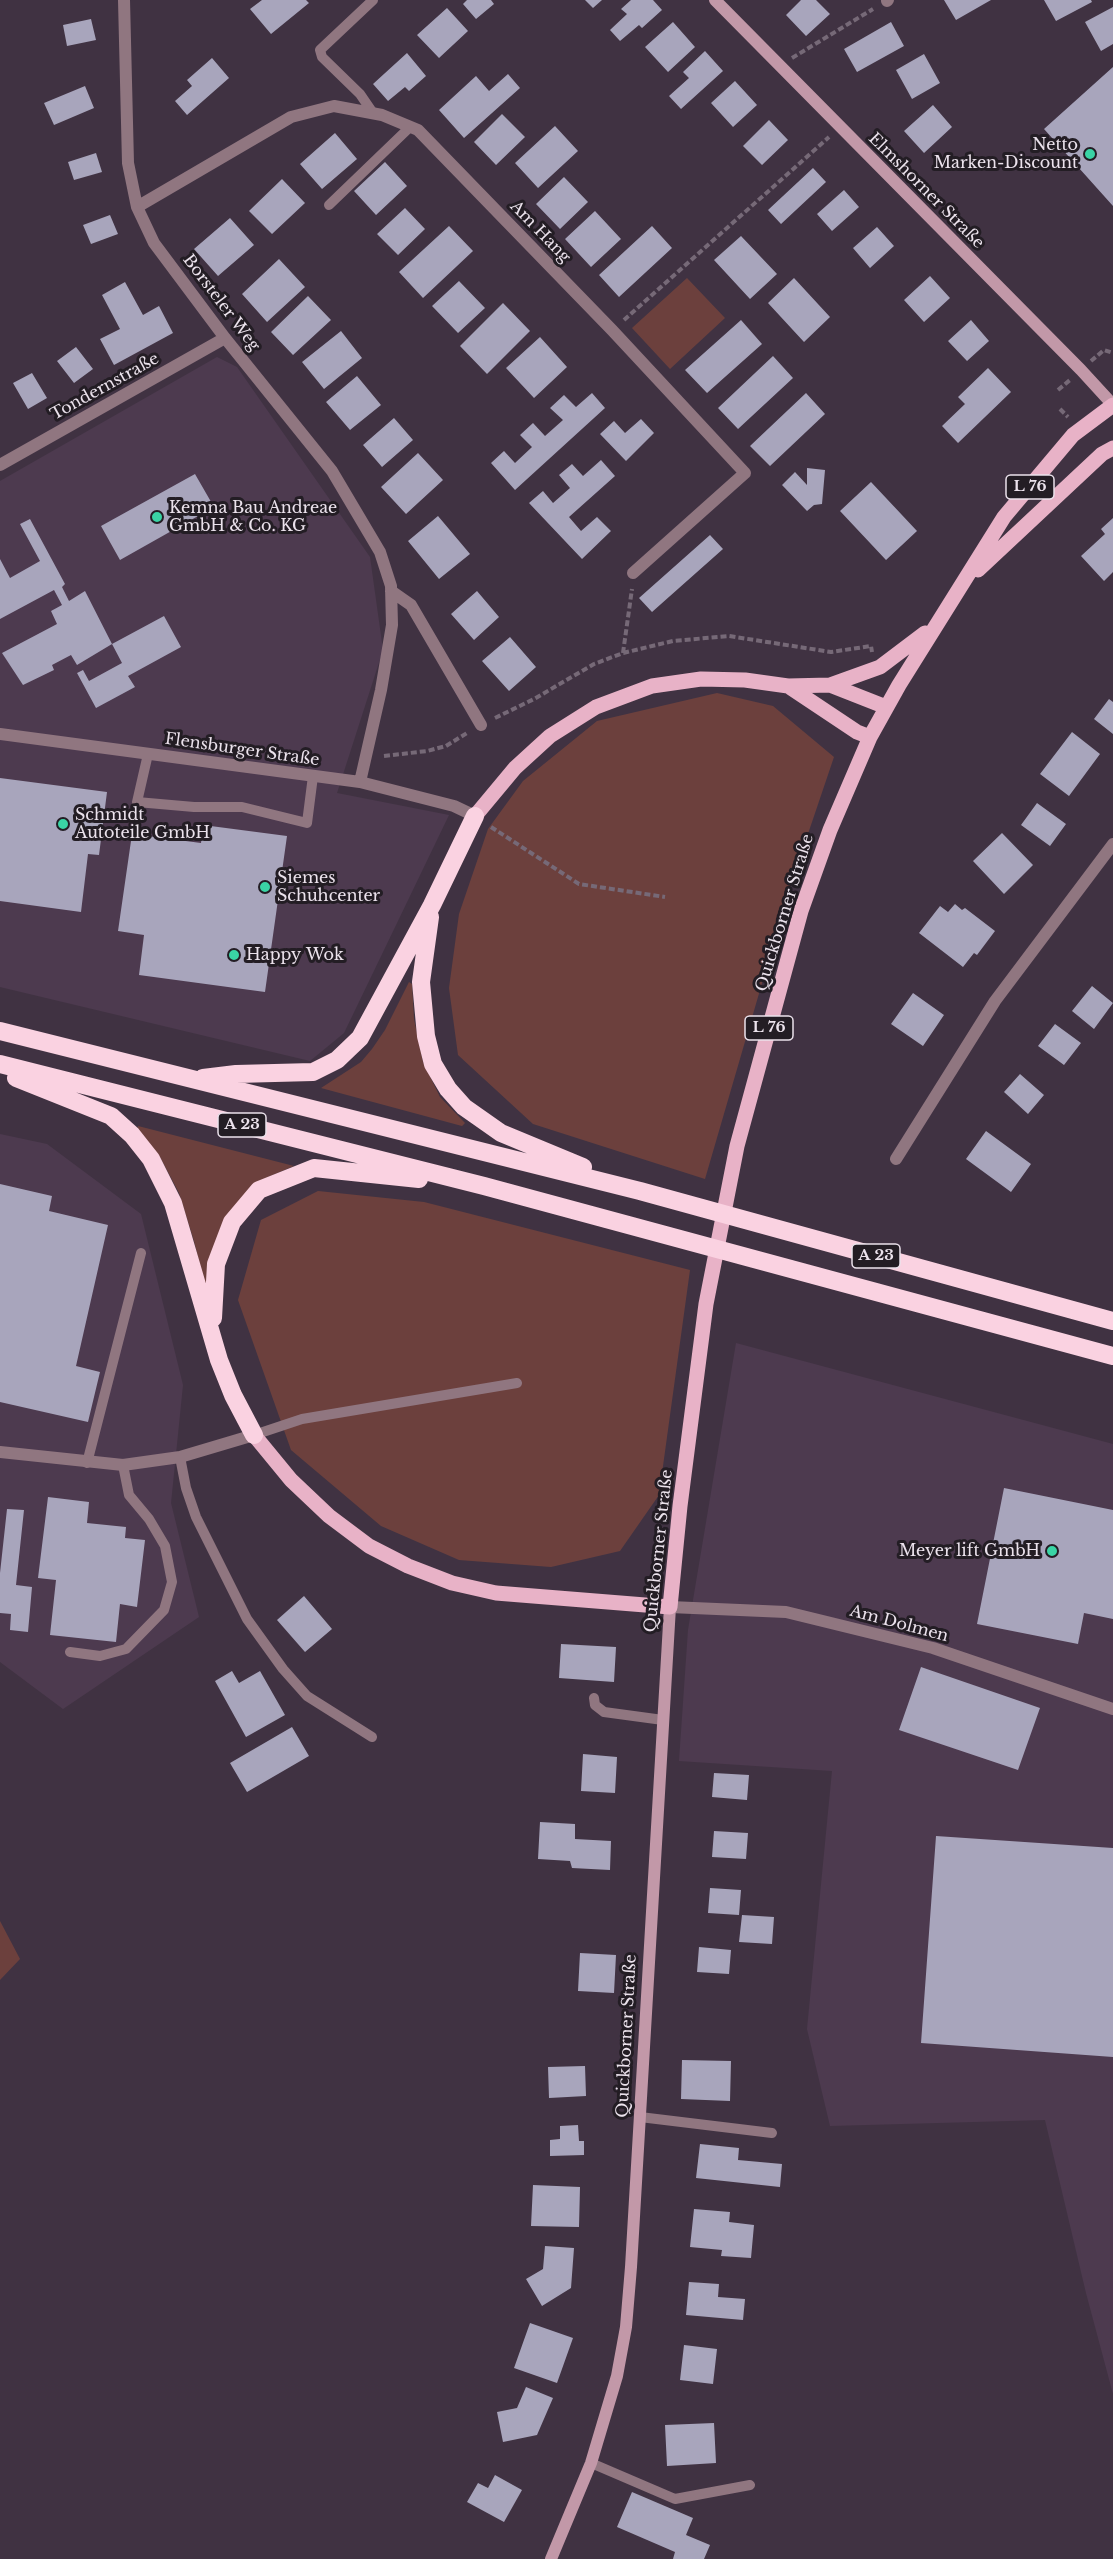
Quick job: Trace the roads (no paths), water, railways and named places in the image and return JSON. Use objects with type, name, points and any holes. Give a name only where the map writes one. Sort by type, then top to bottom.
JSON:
[{"type":"highway","points":[[193,1079],[236,1074],[313,1072],[337,1060],[360,1038],[432,905],[475,816]]},
{"type":"highway","points":[[432,905],[421,982],[426,1036],[434,1064],[448,1089],[464,1107],[501,1133],[640,1191]]},
{"type":"highway","name":"A 23","points":[[0,1031],[640,1191],[1113,1321]]},
{"type":"highway","name":"A 23","points":[[0,1064],[484,1186],[1113,1356]]},
{"type":"highway","points":[[0,1072],[111,1116],[132,1135],[151,1159],[173,1203],[219,1360],[233,1395],[254,1435]]},
{"type":"highway","points":[[212,1332],[216,1264],[232,1222],[259,1191],[314,1168],[484,1186]]},
{"type":"main road","name":"Elmshorner Straße","points":[[715,0],[1113,405]]},
{"type":"main road","name":"Quickborner Straße","points":[[551,2559],[591,2463],[617,2376],[626,2327],[670,1607],[680,1506],[706,1304],[737,1146],[801,911],[830,830],[870,737],[934,627],[1004,517],[1073,435],[1113,405]]},
{"type":"main road","name":"Quickborner Straße","points":[[963,584],[1102,454],[1113,448]]},
{"type":"main road","points":[[475,816],[515,768],[550,736],[596,707],[652,686],[701,679],[745,680],[788,686],[830,684],[880,667],[934,627]]},
{"type":"main road","points":[[830,684],[886,707]]},
{"type":"main road","points":[[788,686],[857,732],[870,737]]},
{"type":"main road","points":[[254,1435],[291,1480],[329,1516],[369,1545],[408,1566],[452,1583],[496,1593],[670,1607]]},
{"type":"street","name":"Borsteler Weg","points":[[124,0],[128,163],[137,207],[154,243],[225,338],[332,471],[380,552],[391,591],[393,625],[360,782]]},
{"type":"street","name":"Am Hang","points":[[137,207],[291,117],[334,106],[373,113],[418,130],[612,330],[745,473],[633,573]]},
{"type":"street","name":"Tondernstraße","points":[[0,465],[225,338]]},
{"type":"street","points":[[391,591],[411,605],[481,725]]},
{"type":"street","name":"Flensburger Straße","points":[[0,734],[360,782],[454,806],[475,816]]},
{"type":"street","points":[[896,1159],[995,1001],[1113,844]]},
{"type":"street","points":[[0,1452],[123,1465],[180,1457],[254,1435]]},
{"type":"street","name":"Am Dolmen","points":[[670,1607],[786,1612],[933,1648],[1113,1709]]},
{"type":"lane","points":[[373,113],[360,94],[322,57],[320,50],[374,0]]},
{"type":"lane","points":[[329,205],[410,127]]},
{"type":"lane","points":[[148,754],[137,802],[194,807],[242,807],[307,823],[313,776]]},
{"type":"lane","points":[[87,1463],[141,1252]]},
{"type":"lane","points":[[254,1435],[302,1419],[517,1383]]},
{"type":"lane","points":[[180,1457],[186,1488],[196,1517],[247,1619],[283,1670],[307,1696],[372,1737]]},
{"type":"lane","points":[[70,1652],[100,1656],[126,1649],[164,1610],[172,1582],[165,1546],[129,1495],[123,1465]]},
{"type":"lane","points":[[594,1698],[595,1706],[604,1712],[663,1720]]},
{"type":"lane","points":[[640,2116],[771,2133]]},
{"type":"lane","points":[[591,2463],[675,2499],[750,2485]]},
{"type":"place","name":"Netto Marken-Discount","points":[[1090,154]]},
{"type":"place","name":"Kemna Bau Andreae GmbH & Co. KG","points":[[157,517]]},
{"type":"place","name":"Schmidt Autoteile GmbH","points":[[63,824]]},
{"type":"place","name":"Siemes Schuhcenter","points":[[265,887]]},
{"type":"place","name":"Happy Wok","points":[[234,955]]},
{"type":"place","name":"Meyer lift GmbH","points":[[1052,1551]]}]
